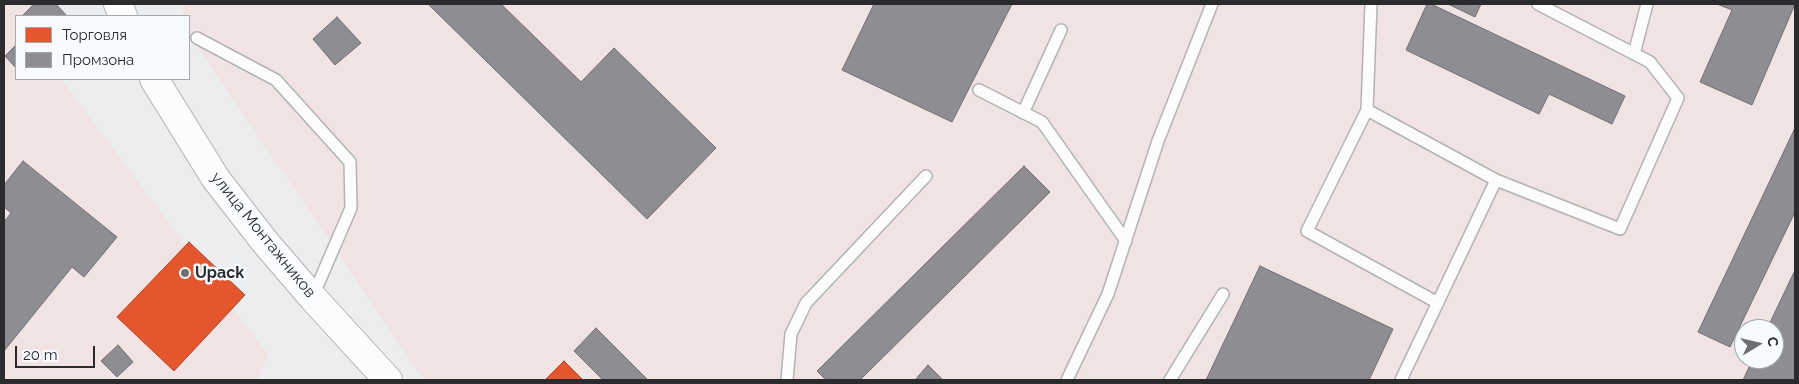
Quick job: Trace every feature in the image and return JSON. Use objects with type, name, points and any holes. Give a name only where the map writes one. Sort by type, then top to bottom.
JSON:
[{"type":"main road","name":"улица Монтажников","points":[[155,80],[216,179],[265,242],[388,380]]},
{"type":"lane","points":[[1067,380],[1108,294],[1158,141],[1212,4]]},
{"type":"lane","points":[[1371,4],[1367,110],[1307,231],[1438,303]]},
{"type":"lane","points":[[1367,110],[1496,180],[1620,229],[1678,98],[1650,62],[1538,4]]},
{"type":"lane","points":[[1634,54],[1647,4]]},
{"type":"lane","points":[[1023,113],[1061,30]]},
{"type":"lane","points":[[197,38],[276,80],[350,162],[351,208],[313,298]]},
{"type":"lane","points":[[978,90],[1042,122],[1126,241]]},
{"type":"lane","points":[[787,380],[791,334],[806,303],[926,176]]},
{"type":"lane","points":[[1401,380],[1496,180]]},
{"type":"lane","points":[[1170,380],[1223,294]]},
{"type":"shaded area","points":[[4,4],[50,4],[52,15],[15,15],[15,80],[62,80],[268,355],[257,380],[4,380]]},
{"type":"shaded area","points":[[182,4],[1795,4],[1795,380],[424,380],[190,35],[190,15],[184,15]]},
{"type":"building: Торговля","points":[[189,242],[245,295],[174,371],[117,317]]},
{"type":"building: Торговля","points":[[564,361],[583,380],[545,380]]},
{"type":"building: Промзона","points":[[34,4],[56,4],[66,15],[23,15]]},
{"type":"building: Промзона","points":[[428,4],[501,4],[581,82],[614,48],[716,148],[647,219]]},
{"type":"building: Промзона","points":[[874,4],[1012,4],[952,122],[842,70]]},
{"type":"building: Промзона","points":[[1427,4],[1431,4],[1625,96],[1612,124],[1549,94],[1539,114],[1406,50]]},
{"type":"building: Промзона","points":[[1448,4],[1481,4],[1475,17]]},
{"type":"building: Промзона","points":[[1717,4],[1795,4],[1752,105],[1700,82],[1732,10]]},
{"type":"building: Промзона","points":[[337,17],[361,43],[335,65],[313,39]]},
{"type":"building: Промзона","points":[[15,46],[15,67],[5,56]]},
{"type":"building: Промзона","points":[[1795,128],[1795,212],[1743,319],[1734,319],[1734,339],[1730,347],[1698,332]]},
{"type":"building: Промзона","points":[[23,161],[117,237],[84,277],[72,267],[4,351],[4,222],[11,213],[4,207],[4,185]]},
{"type":"building: Промзона","points":[[1024,166],[1050,192],[860,380],[826,380],[817,371]]},
{"type":"building: Промзона","points":[[1260,266],[1393,329],[1369,380],[1206,380]]},
{"type":"building: Промзона","points":[[1795,270],[1795,380],[1743,380],[1748,369],[1784,369],[1784,319],[1772,319]]},
{"type":"building: Промзона","points":[[596,328],[648,380],[603,380],[574,351]]},
{"type":"building: Промзона","points":[[118,345],[133,362],[117,377],[101,361]]},
{"type":"building: Промзона","points":[[928,365],[943,380],[915,380]]},
{"type":"place","name":"Upack","points":[[185,273]]}]
